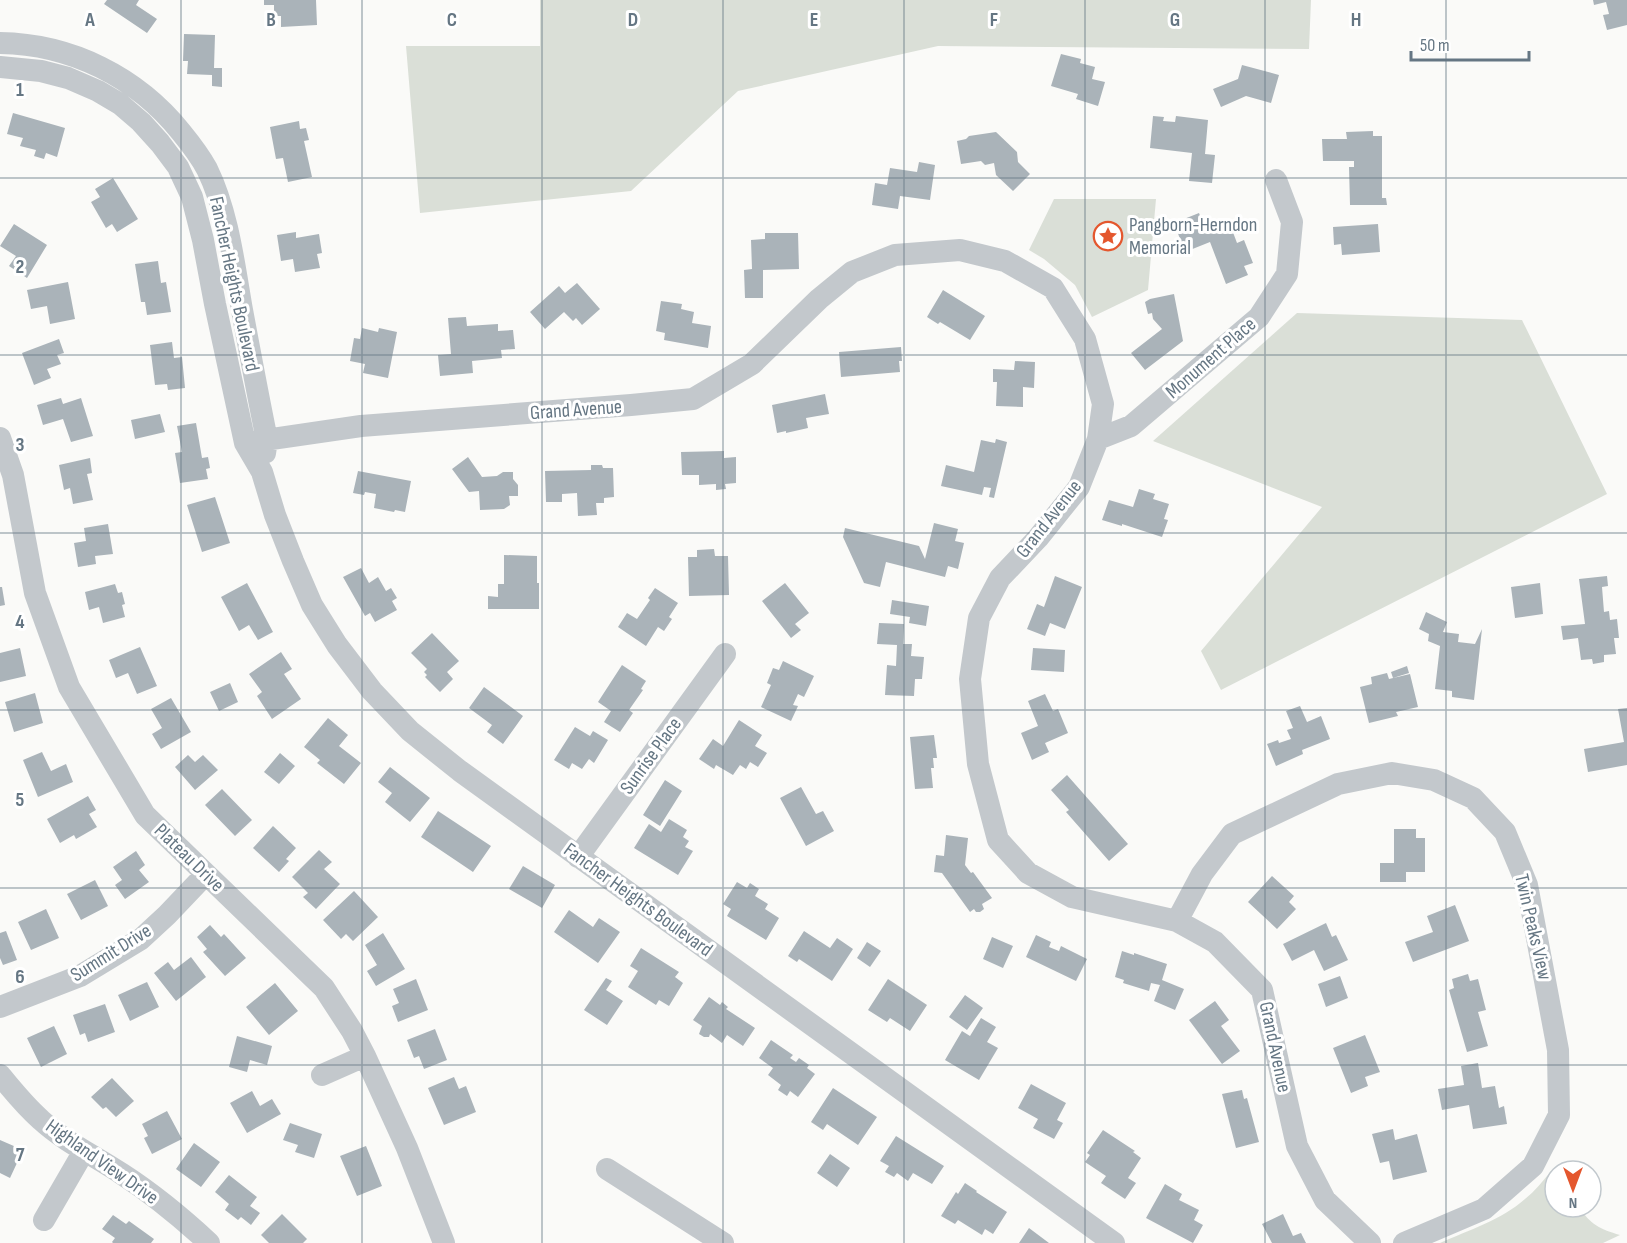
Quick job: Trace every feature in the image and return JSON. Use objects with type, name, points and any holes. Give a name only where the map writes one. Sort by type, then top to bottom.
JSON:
[{"type":"street","name":"Fancher Heights Boulevard","points":[[0,43],[18,43],[57,51],[86,60],[111,72],[143,92],[167,115],[189,142],[206,169],[225,223],[256,441],[262,472],[275,515],[312,605],[337,645],[372,692],[410,731],[443,758],[1114,1243]]},
{"type":"street","name":"Fancher Heights Boulevard","points":[[0,67],[41,71],[68,78],[98,91],[120,104],[141,122],[178,167],[192,197],[218,316],[256,441]]},
{"type":"street","name":"Monument Place","points":[[1098,439],[1131,426],[1259,317],[1287,274],[1292,222],[1276,180]]},
{"type":"street","name":"Grand Avenue","points":[[256,441],[362,426],[693,399],[752,364],[819,299],[852,272],[895,255],[960,250],[1005,261],[1053,288],[1085,339],[1104,404],[1098,439],[1078,487],[1038,538],[1000,578],[979,618],[970,679],[978,764],[998,840],[1028,873],[1072,897],[1177,921],[1215,942],[1262,990],[1297,1146],[1325,1200],[1370,1243]]},
{"type":"street","name":"Plateau Drive","points":[[0,438],[13,475],[35,593],[69,687],[145,815],[324,988],[352,1030],[365,1056],[407,1148],[444,1243]]},
{"type":"street","name":"Sunrise Place","points":[[578,857],[725,654]]},
{"type":"street","name":"Twin Peaks View","points":[[1177,921],[1202,874],[1232,834],[1338,784],[1392,773],[1434,780],[1473,798],[1505,832],[1527,885],[1558,1050],[1560,1115],[1533,1166],[1484,1209],[1404,1243]]},
{"type":"street","name":"Summit Drive","points":[[0,1007],[80,976],[141,939],[206,874]]},
{"type":"street","points":[[322,1076],[365,1056]]},
{"type":"street","name":"Highland View Drive","points":[[0,1075],[20,1100],[42,1121],[144,1190],[209,1243]]},
{"type":"street","points":[[44,1220],[84,1151]]},
{"type":"street","points":[[607,1169],[723,1243]]},
{"type":"shaded area","points":[[540,0],[1311,0],[1309,49],[938,46],[738,91],[631,191],[420,213],[406,46],[540,46]]},
{"type":"shaded area","points":[[1054,199],[1156,199],[1148,290],[1092,317],[1075,285],[1044,259],[1029,250]]},
{"type":"shaded area","points":[[1297,313],[1522,320],[1607,494],[1221,690],[1201,651],[1322,507],[1153,441]]},
{"type":"shaded area","points":[[1543,1181],[1543,1219],[1589,1219],[1607,1231],[1620,1235],[1603,1243],[1440,1243],[1506,1213]]},
{"type":"building","points":[[107,0],[139,0],[136,5],[157,19],[147,33],[104,4]]},
{"type":"building","points":[[264,0],[316,0],[317,25],[281,27],[281,16],[274,16],[274,5],[264,5]]},
{"type":"building","points":[[1593,0],[1627,0],[1627,25],[1607,30],[1603,15],[1609,14],[1606,2],[1594,5]]},
{"type":"building","points":[[184,34],[215,35],[214,68],[222,68],[222,87],[212,86],[212,75],[187,74],[188,61],[183,61]]},
{"type":"building","points":[[1061,54],[1081,59],[1080,63],[1095,67],[1092,79],[1105,82],[1098,106],[1076,99],[1078,94],[1051,86]]},
{"type":"building","points":[[1242,65],[1279,75],[1271,103],[1246,96],[1221,107],[1213,89],[1238,79]]},
{"type":"building","points":[[13,113],[65,128],[57,157],[46,153],[44,159],[34,156],[36,150],[20,146],[23,138],[7,134]]},
{"type":"building","points":[[1153,116],[1164,117],[1163,121],[1175,122],[1176,116],[1208,120],[1205,154],[1215,155],[1212,183],[1189,181],[1192,153],[1150,148]]},
{"type":"building","points":[[299,121],[300,129],[306,128],[309,140],[304,141],[312,177],[288,182],[283,158],[276,159],[270,127]]},
{"type":"building","points":[[1373,131],[1373,136],[1382,136],[1382,198],[1386,198],[1387,205],[1350,205],[1349,167],[1354,167],[1354,161],[1323,161],[1322,139],[1347,139],[1346,132]]},
{"type":"building","points":[[996,132],[1017,152],[1018,162],[1030,174],[1013,191],[996,175],[994,163],[985,165],[981,161],[961,164],[957,141],[969,136]]},
{"type":"building","points":[[919,162],[935,165],[930,200],[900,196],[898,209],[872,205],[875,183],[887,185],[890,168],[917,172]]},
{"type":"building","points":[[113,178],[138,219],[117,232],[112,224],[106,228],[91,202],[100,197],[95,189]]},
{"type":"building","points":[[1199,213],[1205,229],[1228,219],[1237,243],[1244,240],[1253,263],[1244,266],[1248,275],[1226,284],[1210,242],[1185,252],[1174,223]]},
{"type":"building","points":[[14,224],[47,245],[27,278],[9,266],[16,256],[0,246]]},
{"type":"building","points":[[1378,224],[1380,252],[1342,255],[1341,244],[1334,245],[1333,227]]},
{"type":"building","points":[[296,232],[296,238],[319,234],[322,253],[317,254],[320,268],[295,272],[293,259],[281,261],[277,235]]},
{"type":"building","points":[[765,233],[798,233],[799,269],[763,270],[763,298],[745,298],[744,270],[752,269],[751,240],[765,239]]},
{"type":"building","points":[[158,261],[161,283],[166,282],[171,312],[147,315],[145,302],[141,302],[135,264]]},
{"type":"building","points":[[68,282],[75,319],[50,324],[47,306],[31,309],[27,290]]},
{"type":"building","points":[[577,283],[600,309],[582,325],[576,318],[573,321],[564,312],[545,329],[530,312],[559,286],[565,293]]},
{"type":"building","points":[[943,290],[985,316],[970,340],[927,317]]},
{"type":"building","points":[[1174,294],[1183,341],[1145,370],[1131,353],[1162,329],[1153,319],[1152,313],[1148,314],[1145,302]]},
{"type":"building","points":[[661,301],[682,304],[681,309],[694,312],[692,323],[711,326],[708,348],[664,340],[665,333],[656,331]]},
{"type":"building","points":[[466,317],[467,326],[498,324],[498,331],[513,330],[515,349],[501,350],[502,358],[472,361],[473,373],[440,376],[438,355],[451,354],[448,318]]},
{"type":"building","points":[[362,328],[378,332],[379,328],[397,332],[388,378],[363,373],[365,364],[350,361],[354,338],[360,339]]},
{"type":"building","points":[[59,339],[64,353],[57,355],[61,364],[47,369],[51,378],[34,385],[22,353]]},
{"type":"building","points":[[172,342],[174,358],[182,357],[185,388],[168,390],[167,384],[155,385],[150,345]]},
{"type":"building","points":[[901,347],[900,372],[841,377],[839,352]]},
{"type":"building","points":[[1015,361],[1035,362],[1034,388],[1023,387],[1023,407],[996,406],[997,382],[993,382],[993,369],[1014,370]]},
{"type":"building","points":[[825,394],[829,414],[806,418],[808,428],[777,433],[772,405]]},
{"type":"building","points":[[61,398],[63,404],[81,398],[93,436],[71,442],[63,419],[43,425],[37,405]]},
{"type":"building","points":[[160,414],[165,432],[135,439],[131,420]]},
{"type":"building","points":[[196,423],[202,458],[208,457],[210,468],[206,469],[208,479],[180,483],[175,453],[182,452],[177,426]]},
{"type":"building","points":[[996,439],[1007,442],[994,498],[989,497],[991,488],[984,487],[982,495],[941,486],[946,465],[974,472],[981,440],[995,443]]},
{"type":"building","points":[[724,451],[724,458],[736,457],[736,483],[725,484],[726,489],[716,490],[716,484],[699,485],[699,475],[682,475],[681,452]]},
{"type":"building","points":[[468,457],[482,477],[513,472],[513,479],[518,485],[518,496],[509,496],[510,505],[504,509],[480,510],[479,491],[469,492],[452,469]]},
{"type":"building","points":[[90,458],[92,473],[87,474],[93,500],[73,504],[70,488],[64,490],[59,465]]},
{"type":"building","points":[[591,465],[613,468],[614,497],[604,498],[604,503],[596,503],[597,515],[578,516],[577,493],[562,494],[562,502],[546,502],[545,471],[591,470]]},
{"type":"building","points":[[358,471],[411,481],[405,512],[374,508],[376,494],[353,493]]},
{"type":"building","points":[[1139,489],[1155,494],[1153,499],[1169,504],[1164,519],[1168,520],[1162,537],[1102,520],[1109,500],[1133,507]]},
{"type":"building","points":[[215,497],[230,543],[202,552],[187,505]]},
{"type":"building","points":[[934,523],[958,529],[955,541],[964,543],[958,569],[948,566],[945,577],[886,562],[880,587],[864,583],[843,537],[845,528],[919,546],[925,559]]},
{"type":"building","points":[[108,524],[113,554],[95,556],[96,564],[78,567],[74,543],[86,541],[84,528]]},
{"type":"building","points":[[714,549],[715,556],[728,556],[729,595],[689,596],[688,557],[697,557],[697,550]]},
{"type":"building","points":[[504,555],[537,556],[539,609],[488,609],[488,596],[498,597],[498,584],[504,584]]},
{"type":"building","points":[[361,568],[369,583],[378,577],[386,591],[391,588],[397,598],[392,601],[397,610],[375,622],[370,613],[365,616],[343,577]]},
{"type":"building","points":[[1055,576],[1082,587],[1065,629],[1050,623],[1045,636],[1027,629],[1037,604],[1044,607]]},
{"type":"building","points":[[1607,576],[1608,586],[1602,587],[1604,612],[1609,611],[1610,620],[1617,619],[1619,638],[1614,638],[1616,654],[1604,655],[1604,662],[1593,664],[1592,659],[1581,660],[1578,638],[1563,640],[1561,626],[1585,624],[1579,579]]},
{"type":"building","points":[[247,583],[273,632],[258,640],[249,625],[239,631],[221,597]]},
{"type":"building","points":[[785,583],[809,613],[795,624],[801,630],[791,638],[762,601]]},
{"type":"building","points":[[1540,583],[1543,614],[1515,618],[1511,587]]},
{"type":"building","points":[[115,584],[118,593],[122,592],[125,617],[103,623],[99,607],[89,610],[85,592]]},
{"type":"building","points":[[0,587],[2,587],[5,605],[0,606]]},
{"type":"building","points":[[655,588],[678,603],[664,631],[658,627],[646,646],[618,627],[627,613],[637,619]]},
{"type":"building","points":[[892,600],[929,606],[926,626],[909,623],[910,617],[890,614]]},
{"type":"building","points":[[1426,612],[1447,622],[1443,632],[1459,634],[1458,642],[1475,644],[1482,629],[1474,700],[1452,697],[1452,691],[1435,689],[1440,646],[1428,641],[1429,634],[1419,629]]},
{"type":"building","points":[[879,623],[904,624],[903,644],[912,644],[911,656],[924,657],[922,679],[915,679],[914,696],[885,695],[887,665],[896,666],[897,645],[877,644]]},
{"type":"building","points":[[432,633],[459,661],[447,672],[453,679],[440,692],[425,677],[427,675],[424,672],[427,669],[411,653]]},
{"type":"building","points":[[140,647],[157,686],[137,694],[128,673],[116,678],[109,660]]},
{"type":"building","points":[[20,648],[26,676],[0,682],[0,653]]},
{"type":"building","points":[[1033,648],[1065,650],[1064,672],[1031,670]]},
{"type":"building","points":[[281,652],[292,669],[284,674],[301,699],[272,719],[257,696],[262,692],[249,674]]},
{"type":"building","points":[[783,661],[814,676],[804,697],[798,694],[793,705],[798,706],[791,721],[761,707],[771,685],[767,683],[773,668],[779,670]]},
{"type":"building","points":[[622,665],[646,681],[641,689],[643,690],[629,710],[633,713],[620,732],[604,722],[611,711],[598,702]]},
{"type":"building","points":[[1407,666],[1409,673],[1393,678],[1391,672]]},
{"type":"building","points":[[1387,673],[1389,679],[1410,674],[1418,707],[1396,712],[1398,716],[1369,723],[1360,687],[1372,684],[1371,677]]},
{"type":"building","points":[[230,683],[238,702],[219,711],[210,692]]},
{"type":"building","points":[[484,687],[523,716],[503,744],[487,732],[492,725],[469,708]]},
{"type":"building","points":[[35,693],[43,723],[14,732],[5,702]]},
{"type":"building","points":[[1045,694],[1053,711],[1058,709],[1068,733],[1045,743],[1049,752],[1032,760],[1021,733],[1038,726],[1028,701]]},
{"type":"building","points":[[171,698],[191,732],[161,749],[152,734],[162,728],[151,709]]},
{"type":"building","points":[[1300,706],[1307,722],[1321,716],[1330,739],[1302,750],[1303,754],[1276,766],[1267,744],[1291,739],[1287,730],[1293,728],[1286,711]]},
{"type":"building","points":[[1627,708],[1627,765],[1588,772],[1584,749],[1624,742],[1618,709]]},
{"type":"building","points":[[328,718],[348,735],[339,746],[361,763],[344,784],[317,763],[320,760],[304,747]]},
{"type":"building","points":[[739,720],[762,735],[755,746],[767,753],[758,767],[750,762],[746,769],[740,765],[733,775],[716,765],[714,769],[699,759],[713,739],[723,746]]},
{"type":"building","points":[[575,727],[590,736],[593,731],[608,740],[594,763],[589,759],[582,769],[572,763],[569,769],[554,760]]},
{"type":"building","points":[[934,735],[937,758],[933,758],[934,768],[931,768],[933,788],[915,789],[910,737]]},
{"type":"building","points":[[42,752],[51,771],[66,764],[73,782],[38,797],[23,760]]},
{"type":"building","points":[[280,753],[295,766],[279,784],[264,772]]},
{"type":"building","points":[[188,755],[195,762],[203,755],[218,770],[195,790],[175,767]]},
{"type":"building","points":[[390,767],[430,798],[410,822],[385,802],[392,793],[378,782]]},
{"type":"building","points":[[1067,775],[1128,844],[1109,861],[1066,812],[1069,810],[1051,790]]},
{"type":"building","points":[[665,780],[682,791],[660,826],[643,815]]},
{"type":"building","points":[[801,787],[816,814],[823,811],[834,831],[806,846],[780,798]]},
{"type":"building","points":[[222,789],[252,820],[235,836],[205,805]]},
{"type":"building","points":[[88,796],[96,810],[89,814],[97,827],[76,839],[74,835],[60,843],[47,819]]},
{"type":"building","points":[[438,811],[491,846],[473,872],[421,837]]},
{"type":"building","points":[[669,819],[687,830],[683,837],[689,841],[685,847],[693,851],[678,875],[634,848],[649,824],[661,832]]},
{"type":"building","points":[[273,826],[296,848],[286,859],[289,861],[279,872],[253,848]]},
{"type":"building","points":[[1394,829],[1416,829],[1416,838],[1425,838],[1425,872],[1406,872],[1406,882],[1380,882],[1380,863],[1394,863]]},
{"type":"building","points":[[946,835],[968,838],[965,865],[992,898],[982,904],[984,909],[980,912],[974,909],[970,912],[942,873],[934,872],[936,855],[944,856]]},
{"type":"building","points":[[319,850],[332,862],[324,869],[340,884],[316,909],[303,897],[308,893],[292,877]]},
{"type":"building","points":[[136,851],[145,865],[139,870],[149,882],[125,899],[115,885],[122,880],[113,867]]},
{"type":"building","points":[[523,866],[555,885],[542,908],[509,889]]},
{"type":"building","points":[[1272,876],[1294,896],[1289,902],[1296,909],[1277,929],[1248,902]]},
{"type":"building","points":[[95,880],[108,906],[81,920],[67,894]]},
{"type":"building","points":[[737,882],[747,888],[750,883],[759,889],[755,896],[768,904],[765,909],[779,918],[766,940],[727,916],[731,909],[723,904]]},
{"type":"building","points":[[354,891],[378,917],[353,941],[346,934],[341,939],[323,920]]},
{"type":"building","points":[[1455,905],[1469,941],[1413,962],[1405,942],[1433,932],[1427,916]]},
{"type":"building","points":[[46,909],[59,938],[31,950],[18,922]]},
{"type":"building","points":[[569,910],[593,927],[599,918],[620,932],[598,963],[554,932]]},
{"type":"building","points":[[1326,923],[1332,937],[1336,935],[1348,960],[1324,971],[1314,950],[1292,961],[1283,944]]},
{"type":"building","points":[[210,925],[221,937],[224,934],[246,958],[225,976],[203,952],[207,949],[197,937]]},
{"type":"building","points":[[6,931],[17,960],[3,965],[0,958],[0,933]]},
{"type":"building","points":[[804,931],[830,948],[837,938],[853,949],[832,981],[799,959],[797,962],[788,956]]},
{"type":"building","points":[[383,933],[405,969],[376,986],[367,971],[377,965],[365,945]]},
{"type":"building","points":[[1036,935],[1051,942],[1049,947],[1059,951],[1061,946],[1087,959],[1076,981],[1026,957]]},
{"type":"building","points":[[992,937],[1013,946],[1003,968],[983,959]]},
{"type":"building","points":[[867,942],[881,951],[870,967],[857,958]]},
{"type":"building","points":[[641,948],[679,972],[675,977],[683,983],[669,1006],[659,1000],[656,1005],[628,987],[638,971],[630,966]]},
{"type":"building","points":[[1122,951],[1167,964],[1162,980],[1184,989],[1175,1010],[1154,1001],[1160,985],[1151,983],[1149,991],[1123,983],[1124,980],[1115,977]]},
{"type":"building","points":[[191,957],[206,977],[176,1001],[154,973],[168,962],[174,970]]},
{"type":"building","points":[[1468,974],[1470,981],[1478,979],[1486,1010],[1478,1012],[1488,1046],[1467,1052],[1449,990],[1454,988],[1452,979]]},
{"type":"building","points":[[1340,976],[1348,998],[1326,1007],[1318,984]]},
{"type":"building","points":[[606,978],[612,981],[606,990],[623,1001],[607,1025],[584,1010]]},
{"type":"building","points":[[416,979],[428,1010],[398,1022],[392,1006],[399,1003],[393,989]]},
{"type":"building","points":[[888,979],[927,1005],[910,1031],[890,1018],[887,1022],[868,1010]]},
{"type":"building","points":[[147,982],[159,1007],[130,1021],[118,995]]},
{"type":"building","points":[[275,983],[298,1011],[269,1035],[246,1007]]},
{"type":"building","points":[[965,995],[983,1008],[967,1030],[949,1017]]},
{"type":"building","points":[[709,997],[720,1005],[722,1002],[728,1007],[726,1009],[755,1028],[743,1046],[727,1035],[722,1043],[710,1034],[709,1037],[704,1037],[699,1034],[702,1026],[693,1020]]},
{"type":"building","points":[[1215,1001],[1229,1020],[1221,1026],[1240,1051],[1222,1064],[1189,1020]]},
{"type":"building","points":[[105,1004],[115,1032],[88,1042],[85,1033],[80,1035],[73,1015]]},
{"type":"building","points":[[981,1018],[996,1027],[987,1042],[998,1048],[979,1080],[945,1060],[962,1031],[970,1036]]},
{"type":"building","points":[[54,1026],[67,1054],[41,1067],[27,1038]]},
{"type":"building","points":[[435,1029],[447,1060],[424,1069],[419,1056],[414,1058],[407,1040]]},
{"type":"building","points":[[1365,1035],[1380,1072],[1365,1077],[1368,1086],[1351,1093],[1333,1048]]},
{"type":"building","points":[[237,1036],[272,1046],[267,1065],[250,1060],[247,1072],[229,1067]]},
{"type":"building","points":[[771,1040],[793,1055],[790,1058],[796,1062],[799,1058],[809,1065],[807,1068],[815,1074],[798,1097],[790,1091],[787,1096],[778,1090],[781,1085],[768,1075],[773,1068],[759,1058]]},
{"type":"building","points":[[1478,1063],[1482,1088],[1495,1086],[1499,1108],[1504,1106],[1507,1124],[1473,1129],[1469,1105],[1442,1110],[1438,1089],[1464,1085],[1461,1066]]},
{"type":"building","points":[[454,1077],[459,1089],[466,1086],[476,1112],[444,1125],[428,1088]]},
{"type":"building","points":[[112,1078],[134,1101],[116,1117],[106,1107],[103,1109],[91,1097]]},
{"type":"building","points":[[1031,1084],[1066,1103],[1057,1120],[1063,1123],[1054,1139],[1033,1128],[1038,1119],[1018,1108]]},
{"type":"building","points":[[833,1088],[877,1117],[858,1145],[827,1124],[823,1130],[811,1122]]},
{"type":"building","points":[[1242,1090],[1244,1099],[1247,1098],[1259,1142],[1236,1148],[1222,1094]]},
{"type":"building","points":[[252,1091],[260,1106],[272,1099],[281,1114],[247,1133],[230,1103]]},
{"type":"building","points":[[167,1111],[182,1139],[152,1154],[144,1138],[148,1136],[142,1124]]},
{"type":"building","points":[[290,1123],[322,1134],[314,1158],[295,1152],[298,1145],[283,1140]]},
{"type":"building","points":[[1393,1129],[1395,1140],[1417,1134],[1427,1172],[1393,1180],[1389,1161],[1380,1163],[1372,1134]]},
{"type":"building","points":[[1103,1130],[1135,1151],[1133,1152],[1141,1158],[1128,1178],[1136,1183],[1125,1199],[1101,1183],[1106,1176],[1085,1162],[1090,1155],[1087,1153]]},
{"type":"building","points":[[896,1136],[944,1166],[932,1184],[913,1173],[908,1181],[897,1173],[894,1177],[885,1172],[889,1166],[880,1161]]},
{"type":"building","points":[[0,1140],[23,1150],[10,1178],[0,1173]]},
{"type":"building","points":[[194,1143],[220,1162],[201,1187],[176,1169]]},
{"type":"building","points":[[366,1146],[382,1186],[357,1196],[340,1156]]},
{"type":"building","points":[[830,1154],[850,1168],[837,1187],[817,1173]]},
{"type":"building","points":[[229,1175],[257,1197],[250,1206],[260,1213],[251,1225],[241,1217],[238,1220],[225,1210],[229,1204],[215,1192]]},
{"type":"building","points":[[965,1183],[1007,1212],[993,1234],[985,1229],[982,1235],[958,1220],[955,1224],[941,1216],[956,1192],[958,1194]]},
{"type":"building","points":[[1165,1184],[1182,1194],[1179,1200],[1199,1210],[1194,1220],[1203,1225],[1193,1243],[1146,1218]]},
{"type":"building","points":[[282,1214],[307,1239],[303,1243],[269,1243],[261,1235]]},
{"type":"building","points":[[1283,1214],[1293,1236],[1301,1233],[1306,1243],[1272,1243],[1262,1224]]},
{"type":"building","points":[[113,1215],[126,1224],[129,1221],[154,1239],[151,1243],[113,1243],[115,1238],[102,1229]]},
{"type":"building","points":[[1029,1228],[1049,1243],[1019,1243]]},
{"type":"place","name":"Pangborn-Herndon Memorial","points":[[1108,236]]}]
